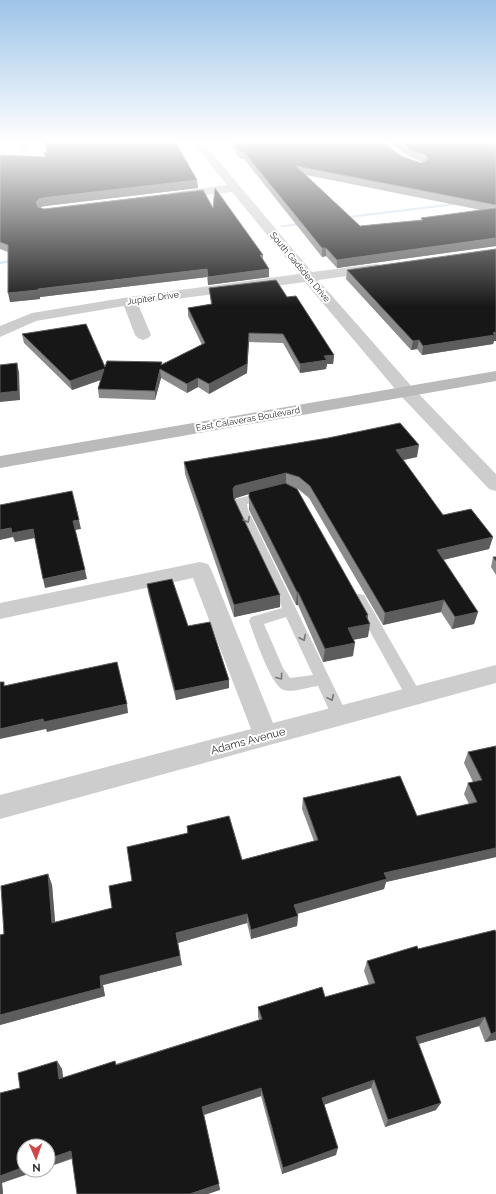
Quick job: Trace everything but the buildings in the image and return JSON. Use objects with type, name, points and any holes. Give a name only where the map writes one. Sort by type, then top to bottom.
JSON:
[{"type":"main road","name":"East Calaveras Boulevard","points":[[0,462],[496,376]]},
{"type":"street","name":"South Gadsden Drive","points":[[241,196],[309,278],[407,392],[496,485]]},
{"type":"street","name":"Jupiter Drive","points":[[0,332],[32,318],[129,301],[387,267]]},
{"type":"street","points":[[129,301],[142,335]]},
{"type":"street","points":[[0,611],[200,569],[266,736]]},
{"type":"street","name":"Adams Avenue","points":[[0,807],[496,674]]},
{"type":"lane","points":[[278,492],[240,502],[242,510],[340,716]]},
{"type":"lane","points":[[352,588],[414,696]]},
{"type":"lane","points":[[289,611],[256,621],[276,671],[286,685],[323,679]]},
{"type":"waterway","points":[[341,218],[462,203]]},
{"type":"waterway","points":[[282,226],[305,223]]},
{"type":"waterway","points":[[0,263],[19,259]]}]
